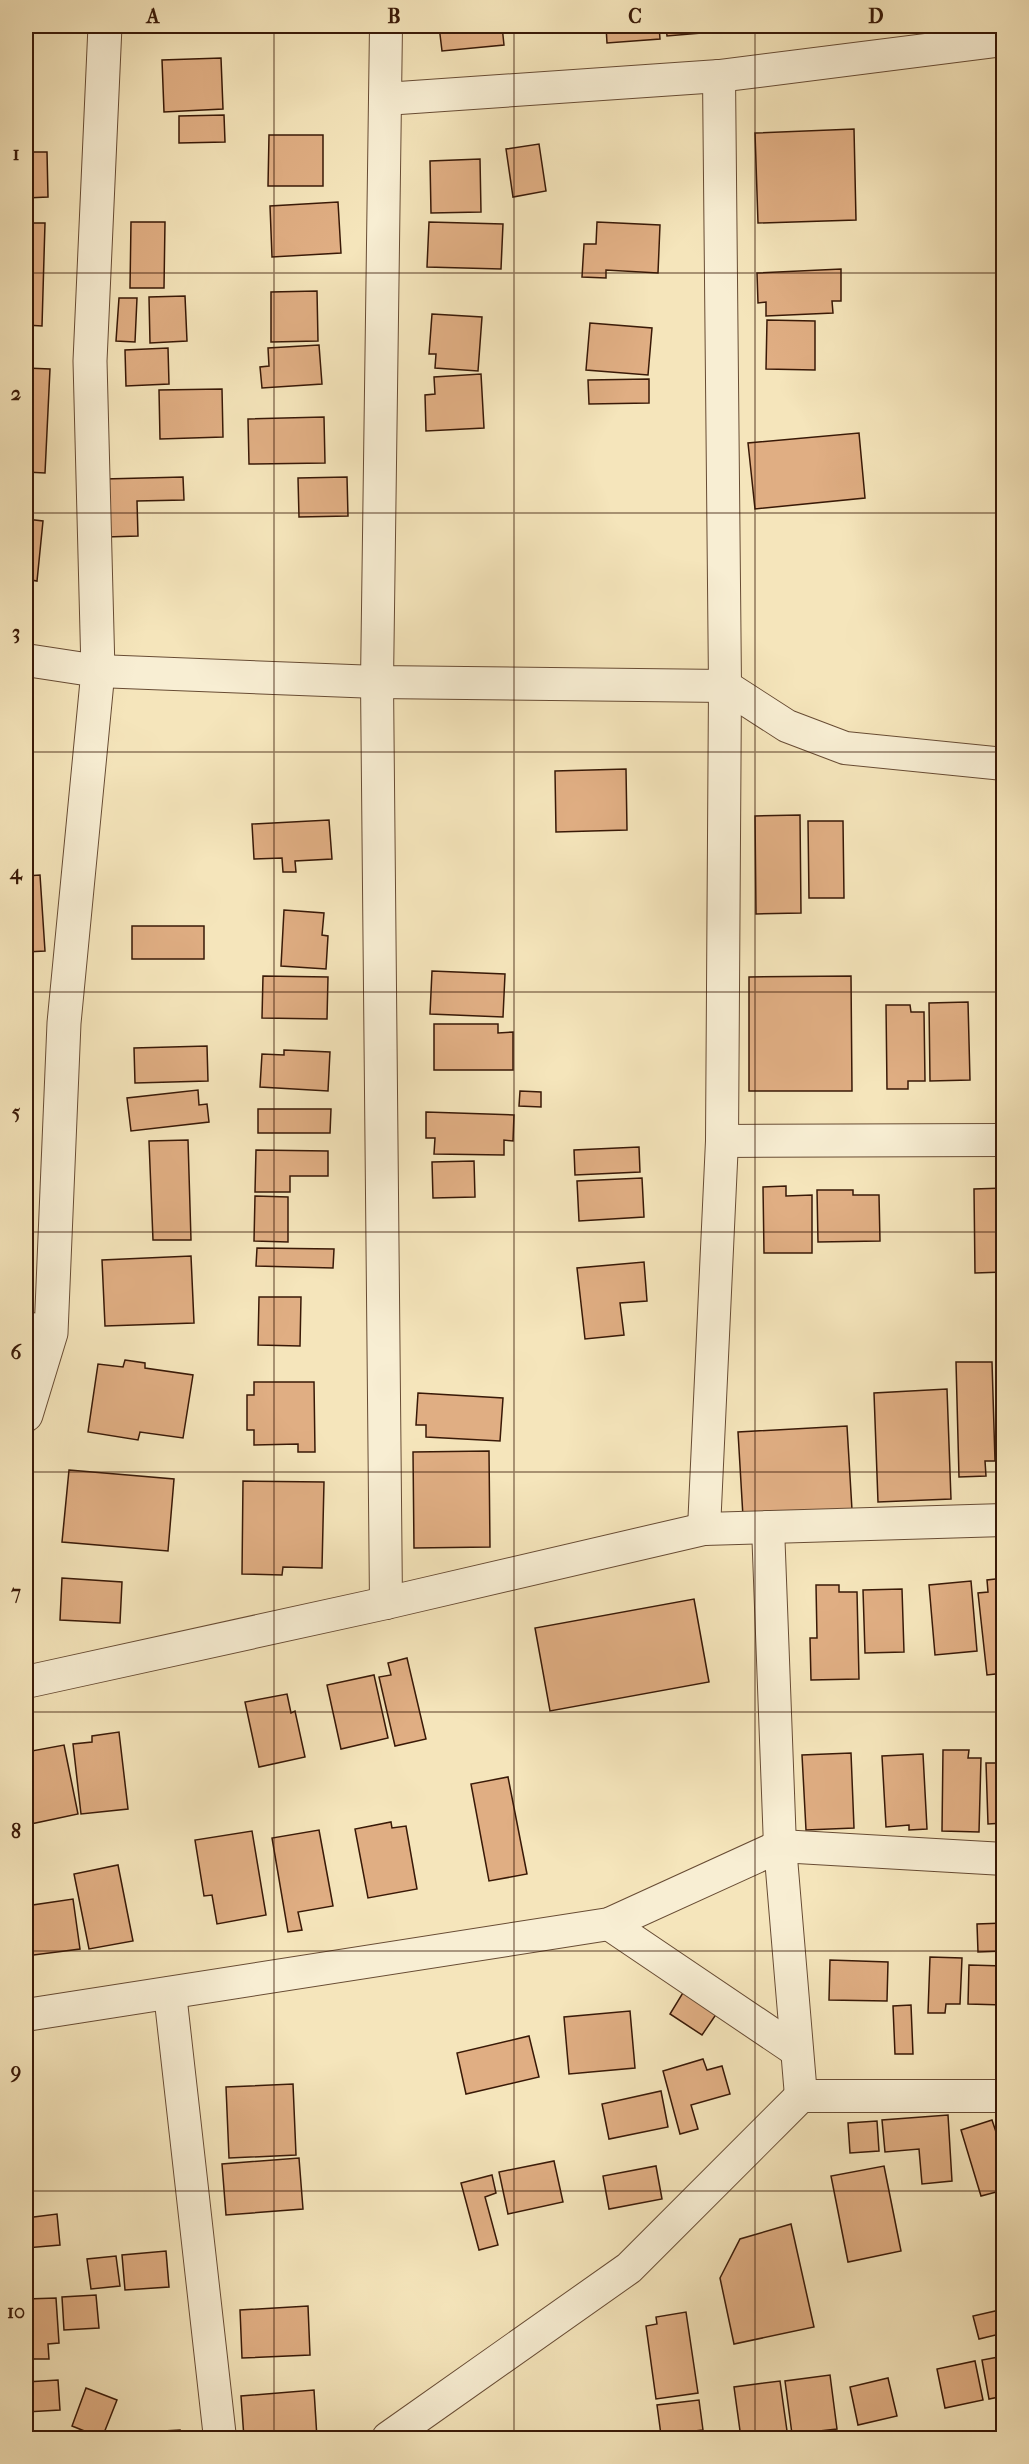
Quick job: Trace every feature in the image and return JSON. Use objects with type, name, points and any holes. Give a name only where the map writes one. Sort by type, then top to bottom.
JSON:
[{"type":"street","points":[[26,1415],[38,1330],[64,1023],[98,670],[90,361],[105,26]]},
{"type":"street","points":[[386,26],[377,682],[386,1604]]},
{"type":"street","points":[[385,99],[719,76],[1004,39]]},
{"type":"street","points":[[704,1529],[722,1141],[725,686],[719,76]]},
{"type":"street","points":[[26,660],[98,670],[377,682],[725,686],[787,726],[845,748],[1004,764]]},
{"type":"street","points":[[722,1141],[1004,1140]]},
{"type":"street","points":[[26,1682],[386,1604],[704,1529],[1004,1520]]},
{"type":"street","points":[[768,1527],[780,1846],[801,2096]]},
{"type":"street","points":[[26,2015],[609,1924],[780,1846],[1004,1859]]},
{"type":"street","points":[[609,1924],[797,2051]]},
{"type":"street","points":[[170,1993],[220,2439]]},
{"type":"street","points":[[388,2439],[629,2268],[801,2096],[1004,2096]]},
{"type":"building","points":[[439,26],[502,26],[504,45],[442,51]]},
{"type":"building","points":[[606,26],[659,26],[660,39],[607,43]]},
{"type":"building","points":[[666,26],[712,26],[713,32],[667,36]]},
{"type":"building","points":[[758,26],[812,26],[812,27],[759,31]]},
{"type":"building","points":[[221,58],[223,109],[164,112],[162,60]]},
{"type":"building","points":[[224,115],[225,142],[179,143],[179,116]]},
{"type":"building","points":[[854,129],[856,220],[758,223],[755,133]]},
{"type":"building","points":[[269,135],[323,135],[323,186],[268,186]]},
{"type":"building","points":[[539,144],[546,191],[513,197],[506,149]]},
{"type":"building","points":[[26,152],[47,152],[48,197],[26,198]]},
{"type":"building","points":[[480,159],[481,212],[431,213],[430,161]]},
{"type":"building","points":[[338,202],[341,253],[272,257],[270,206]]},
{"type":"building","points":[[131,222],[165,222],[164,288],[130,288]]},
{"type":"building","points":[[429,222],[503,224],[501,269],[427,267]]},
{"type":"building","points":[[597,222],[660,225],[658,273],[606,270],[606,278],[582,277],[584,244],[596,244]]},
{"type":"building","points":[[26,223],[45,223],[42,326],[26,325]]},
{"type":"building","points":[[841,269],[841,301],[832,301],[833,313],[766,316],[766,302],[758,303],[757,273]]},
{"type":"building","points":[[317,291],[318,341],[271,342],[271,292]]},
{"type":"building","points":[[185,296],[187,341],[150,343],[149,297]]},
{"type":"building","points":[[119,298],[137,298],[135,342],[116,341]]},
{"type":"building","points":[[432,314],[482,317],[478,371],[435,368],[436,354],[429,354]]},
{"type":"building","points":[[767,320],[815,321],[815,370],[766,369]]},
{"type":"building","points":[[590,323],[652,328],[648,375],[586,370]]},
{"type":"building","points":[[319,345],[322,384],[262,388],[260,367],[269,366],[268,348]]},
{"type":"building","points":[[168,348],[169,384],[126,386],[125,350]]},
{"type":"building","points":[[26,368],[50,369],[45,473],[26,472]]},
{"type":"building","points":[[481,374],[484,428],[426,431],[425,395],[435,394],[434,377]]},
{"type":"building","points":[[649,379],[649,403],[589,404],[588,380]]},
{"type":"building","points":[[222,389],[223,437],[160,439],[159,390]]},
{"type":"building","points":[[324,417],[325,463],[249,464],[248,419]]},
{"type":"building","points":[[859,433],[865,498],[755,509],[748,443]]},
{"type":"building","points":[[183,477],[184,500],[137,501],[138,536],[106,537],[104,479]]},
{"type":"building","points":[[347,477],[348,516],[299,517],[298,478]]},
{"type":"building","points":[[26,519],[43,521],[37,581],[26,579]]},
{"type":"building","points":[[626,769],[627,830],[556,832],[555,771]]},
{"type":"building","points":[[800,815],[801,913],[756,914],[755,816]]},
{"type":"building","points":[[329,820],[332,859],[295,861],[296,872],[283,872],[282,858],[254,859],[252,824]]},
{"type":"building","points":[[808,821],[843,821],[844,898],[809,898]]},
{"type":"building","points":[[40,875],[45,951],[26,952],[26,876]]},
{"type":"building","points":[[284,910],[324,913],[322,935],[328,936],[326,969],[281,966]]},
{"type":"building","points":[[132,926],[204,926],[204,959],[132,959]]},
{"type":"building","points":[[432,971],[505,974],[503,1017],[430,1014]]},
{"type":"building","points":[[263,976],[328,977],[327,1019],[262,1018]]},
{"type":"building","points":[[851,976],[852,1091],[749,1091],[749,977]]},
{"type":"building","points":[[1000,1001],[1004,1001],[1004,1083],[999,1083]]},
{"type":"building","points":[[968,1002],[970,1080],[930,1081],[929,1003]]},
{"type":"building","points":[[886,1005],[910,1005],[911,1012],[924,1012],[925,1081],[908,1081],[908,1089],[887,1089]]},
{"type":"building","points":[[434,1024],[498,1024],[498,1033],[513,1032],[513,1070],[434,1070]]},
{"type":"building","points":[[207,1046],[208,1081],[135,1083],[134,1048]]},
{"type":"building","points":[[284,1050],[330,1052],[328,1091],[260,1087],[262,1054],[284,1055]]},
{"type":"building","points":[[198,1090],[199,1105],[207,1104],[209,1122],[131,1131],[127,1098]]},
{"type":"building","points":[[520,1091],[541,1092],[541,1107],[519,1106]]},
{"type":"building","points":[[258,1109],[331,1109],[330,1133],[258,1133]]},
{"type":"building","points":[[426,1112],[514,1115],[513,1141],[504,1140],[504,1155],[434,1154],[435,1138],[426,1138]]},
{"type":"building","points":[[188,1140],[191,1240],[153,1240],[149,1141]]},
{"type":"building","points":[[639,1147],[640,1172],[575,1175],[574,1150]]},
{"type":"building","points":[[256,1150],[328,1151],[328,1176],[290,1176],[290,1192],[255,1192]]},
{"type":"building","points":[[474,1161],[475,1197],[433,1198],[432,1162]]},
{"type":"building","points":[[642,1178],[644,1217],[579,1221],[577,1181]]},
{"type":"building","points":[[786,1186],[786,1196],[812,1195],[812,1253],[764,1253],[763,1187]]},
{"type":"building","points":[[1004,1188],[1004,1272],[975,1273],[974,1189]]},
{"type":"building","points":[[817,1190],[853,1190],[853,1195],[879,1195],[880,1241],[818,1242]]},
{"type":"building","points":[[255,1196],[288,1197],[288,1242],[254,1241]]},
{"type":"building","points":[[257,1248],[334,1249],[333,1268],[256,1266]]},
{"type":"building","points":[[191,1256],[194,1323],[105,1326],[102,1260]]},
{"type":"building","points":[[644,1262],[647,1301],[620,1303],[624,1335],[585,1339],[577,1268]]},
{"type":"building","points":[[259,1297],[301,1297],[300,1346],[258,1345]]},
{"type":"building","points":[[125,1360],[145,1363],[145,1368],[193,1375],[183,1438],[140,1432],[138,1440],[88,1432],[98,1364],[123,1367]]},
{"type":"building","points":[[956,1362],[992,1362],[995,1461],[985,1461],[986,1476],[959,1477]]},
{"type":"building","points":[[997,1378],[1004,1378],[1004,1466],[1002,1466]]},
{"type":"building","points":[[254,1382],[314,1382],[315,1452],[298,1452],[298,1444],[254,1445],[254,1430],[247,1430],[247,1395],[254,1395]]},
{"type":"building","points":[[947,1389],[951,1499],[878,1502],[874,1393]]},
{"type":"building","points":[[418,1393],[503,1398],[500,1441],[426,1437],[426,1425],[416,1425]]},
{"type":"building","points":[[847,1426],[852,1510],[743,1517],[738,1432]]},
{"type":"building","points":[[489,1451],[490,1547],[414,1548],[413,1452]]},
{"type":"building","points":[[69,1470],[174,1479],[168,1551],[62,1542]]},
{"type":"building","points":[[243,1481],[324,1482],[322,1568],[283,1567],[282,1575],[242,1574]]},
{"type":"building","points":[[62,1578],[122,1582],[120,1623],[60,1620]]},
{"type":"building","points":[[1004,1578],[1004,1673],[987,1675],[978,1593],[988,1592],[987,1580]]},
{"type":"building","points":[[971,1581],[977,1651],[935,1655],[929,1585]]},
{"type":"building","points":[[816,1585],[839,1585],[839,1592],[857,1592],[859,1679],[811,1680],[810,1638],[817,1638]]},
{"type":"building","points":[[902,1589],[904,1652],[865,1653],[863,1590]]},
{"type":"building","points":[[694,1599],[709,1682],[550,1711],[535,1628]]},
{"type":"building","points":[[407,1658],[426,1739],[395,1746],[379,1677],[391,1675],[388,1663]]},
{"type":"building","points":[[374,1675],[388,1738],[341,1749],[327,1685]]},
{"type":"building","points":[[287,1694],[291,1713],[295,1711],[305,1757],[259,1767],[245,1702]]},
{"type":"building","points":[[119,1732],[128,1809],[81,1814],[73,1744],[92,1742],[92,1736]]},
{"type":"building","points":[[64,1745],[78,1814],[26,1825],[26,1752]]},
{"type":"building","points":[[943,1750],[969,1750],[968,1758],[981,1758],[979,1832],[942,1831]]},
{"type":"building","points":[[851,1753],[854,1828],[806,1830],[802,1755]]},
{"type":"building","points":[[923,1754],[927,1829],[909,1830],[909,1825],[886,1827],[882,1756]]},
{"type":"building","points":[[986,1763],[1004,1763],[1004,1823],[988,1824]]},
{"type":"building","points":[[508,1777],[527,1874],[489,1881],[471,1784]]},
{"type":"building","points":[[391,1822],[392,1828],[406,1826],[417,1889],[368,1898],[355,1829]]},
{"type":"building","points":[[319,1830],[333,1906],[298,1912],[302,1930],[288,1932],[272,1838]]},
{"type":"building","points":[[252,1831],[266,1915],[217,1924],[212,1895],[204,1896],[195,1840]]},
{"type":"building","points":[[118,1865],[133,1941],[89,1949],[74,1874]]},
{"type":"building","points":[[73,1899],[80,1949],[26,1956],[26,1906]]},
{"type":"building","points":[[1004,1923],[1004,1951],[978,1952],[977,1924]]},
{"type":"building","points":[[930,1957],[962,1958],[960,2004],[946,2004],[945,2013],[928,2013]]},
{"type":"building","points":[[830,1960],[888,1962],[887,2001],[829,2000]]},
{"type":"building","points":[[969,1965],[1004,1966],[1004,2005],[968,2004]]},
{"type":"building","points":[[684,1991],[717,2013],[702,2035],[670,2014]]},
{"type":"building","points":[[911,2005],[913,2054],[895,2054],[893,2006]]},
{"type":"building","points":[[630,2011],[635,2068],[569,2074],[564,2017]]},
{"type":"building","points":[[529,2036],[539,2077],[466,2094],[457,2053]]},
{"type":"building","points":[[703,2059],[707,2070],[722,2066],[730,2094],[691,2105],[698,2129],[680,2134],[663,2071]]},
{"type":"building","points":[[293,2084],[296,2155],[229,2158],[226,2087]]},
{"type":"building","points":[[661,2091],[668,2127],[609,2139],[602,2104]]},
{"type":"building","points":[[948,2115],[952,2181],[922,2184],[919,2149],[885,2152],[882,2120]]},
{"type":"building","points":[[992,2120],[1004,2156],[1004,2190],[981,2196],[961,2130]]},
{"type":"building","points":[[877,2121],[879,2151],[850,2153],[848,2123]]},
{"type":"building","points":[[299,2158],[303,2209],[226,2215],[222,2164]]},
{"type":"building","points":[[554,2161],[563,2202],[508,2214],[499,2172]]},
{"type":"building","points":[[656,2166],[662,2199],[609,2209],[603,2176]]},
{"type":"building","points":[[884,2166],[901,2251],[848,2262],[831,2176]]},
{"type":"building","points":[[492,2175],[496,2193],[485,2197],[498,2245],[479,2250],[461,2183]]},
{"type":"building","points":[[57,2214],[60,2245],[26,2248],[26,2218]]},
{"type":"building","points":[[791,2224],[814,2327],[734,2344],[720,2278],[740,2239]]},
{"type":"building","points":[[166,2251],[169,2287],[125,2290],[122,2255]]},
{"type":"building","points":[[116,2256],[120,2286],[91,2289],[87,2259]]},
{"type":"building","points":[[96,2295],[99,2328],[64,2330],[62,2297]]},
{"type":"building","points":[[56,2298],[59,2343],[48,2344],[49,2359],[33,2359],[31,2317],[26,2318],[26,2299]]},
{"type":"building","points":[[308,2306],[310,2355],[242,2358],[240,2310]]},
{"type":"building","points":[[1004,2309],[1004,2333],[979,2339],[973,2316]]},
{"type":"building","points":[[686,2312],[698,2393],[656,2399],[646,2326],[657,2324],[656,2317]]},
{"type":"building","points":[[1004,2356],[1004,2396],[989,2399],[982,2360]]},
{"type":"building","points":[[975,2361],[983,2400],[945,2408],[937,2369]]},
{"type":"building","points":[[830,2375],[837,2429],[792,2434],[785,2381]]},
{"type":"building","points":[[888,2378],[897,2416],[858,2425],[850,2387]]},
{"type":"building","points":[[58,2380],[60,2410],[26,2412],[26,2382]]},
{"type":"building","points":[[780,2381],[788,2438],[741,2438],[734,2387]]},
{"type":"building","points":[[86,2388],[117,2400],[102,2438],[72,2426]]},
{"type":"building","points":[[314,2390],[317,2438],[244,2438],[241,2396]]},
{"type":"building","points":[[699,2400],[703,2430],[661,2435],[657,2405]]},
{"type":"building","points":[[180,2430],[180,2438],[146,2438],[145,2432]]},
{"type":"building","points":[[64,2432],[82,2438],[62,2438]]}]
